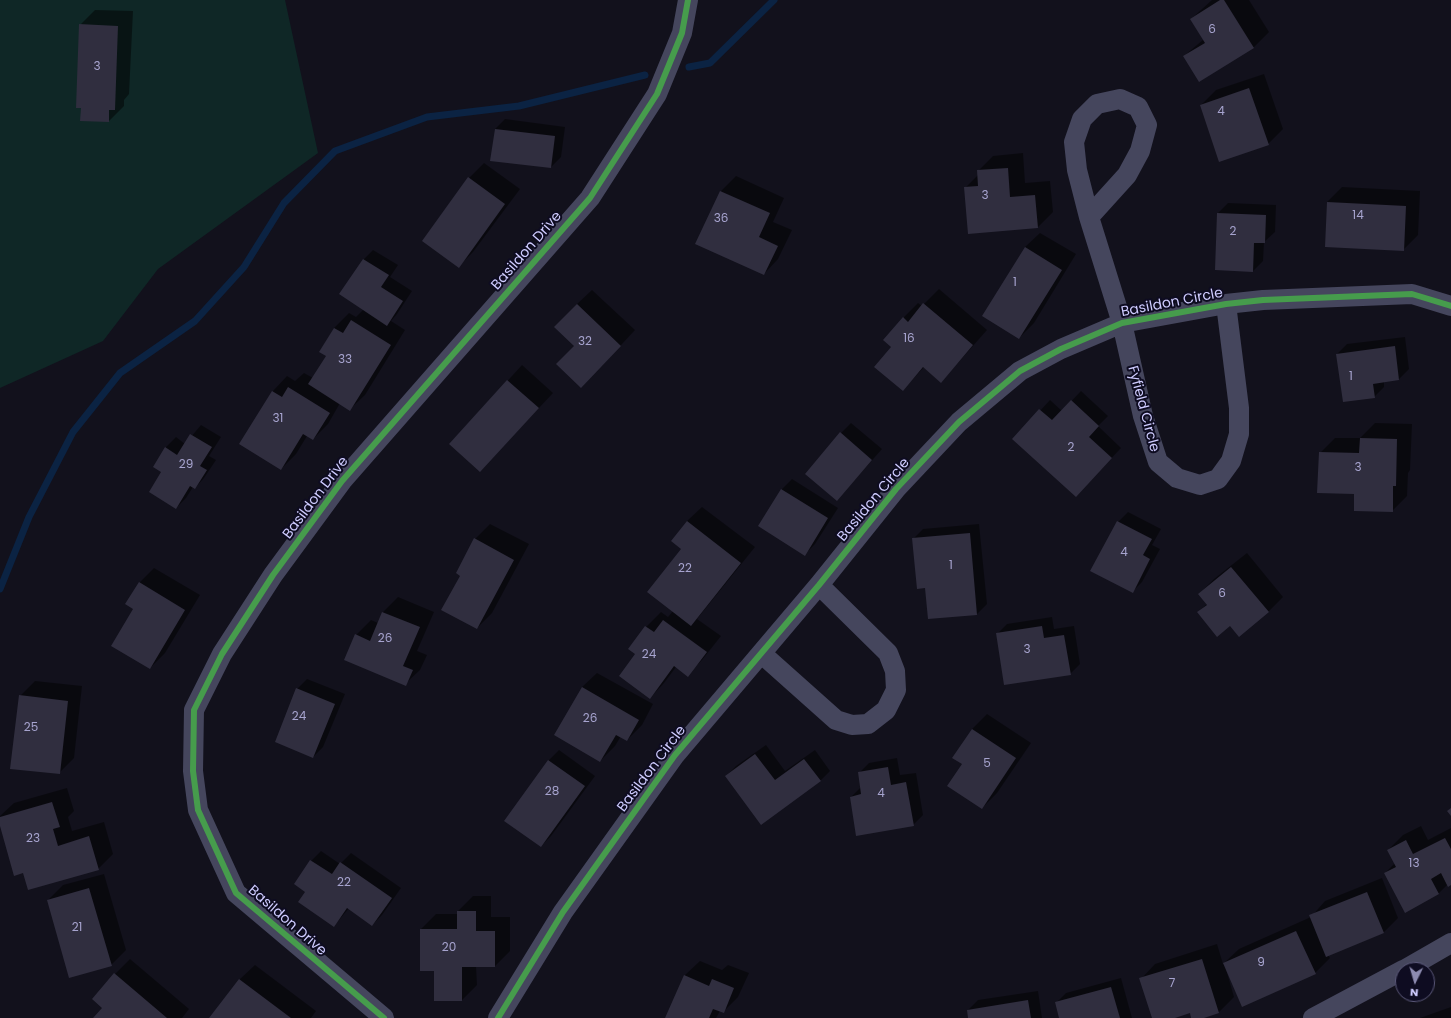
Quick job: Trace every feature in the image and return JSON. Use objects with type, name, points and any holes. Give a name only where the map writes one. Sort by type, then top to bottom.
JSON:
[{"type":"street","name":"Basildon Drive","points":[[384,1018],[236,892],[198,810],[193,771],[194,710],[222,654],[273,575],[342,481],[590,198],[658,94],[682,34],[688,0]]},
{"type":"street","name":"Fyfield Circle","points":[[1088,217],[1127,175],[1140,151],[1147,126],[1138,107],[1120,99],[1097,104],[1082,119],[1074,142],[1077,170],[1088,217],[1122,323],[1142,416],[1158,462],[1177,478],[1200,486],[1218,479],[1231,461],[1239,434],[1239,408],[1226,304]]},
{"type":"street","name":"Basildon Circle","points":[[498,1018],[563,912],[675,755],[762,654],[896,489],[959,422],[1020,371],[1062,349],[1122,323],[1226,304],[1263,300],[1412,294],[1451,306]]},
{"type":"street","points":[[762,654],[836,720],[852,725],[868,724],[886,710],[896,690],[895,671],[888,653],[819,585]]},
{"type":"street","points":[[1417,962],[1451,943]]},
{"type":"street","points":[[1319,1017],[1395,974]]},
{"type":"green space","points":[[0,0],[285,0],[318,153],[158,269],[103,341],[0,388]]},
{"type":"building","points":[[1220,0],[1224,0],[1254,48],[1199,82],[1183,56],[1205,43],[1190,19]]},
{"type":"building","points":[[79,24],[118,26],[115,110],[109,110],[109,122],[80,121],[81,108],[76,108]]},
{"type":"building","points":[[1249,88],[1269,145],[1219,162],[1200,105]]},
{"type":"building","points":[[495,129],[555,136],[551,168],[490,161]]},
{"type":"building","points":[[1008,168],[1010,197],[1035,195],[1038,228],[968,234],[964,187],[978,186],[977,170]]},
{"type":"building","points":[[468,177],[505,204],[459,268],[422,241]]},
{"type":"building","points":[[720,191],[770,213],[759,237],[778,246],[764,275],[695,244]]},
{"type":"building","points":[[1327,202],[1406,206],[1404,251],[1325,247]]},
{"type":"building","points":[[1217,213],[1266,215],[1265,243],[1254,243],[1253,272],[1215,270]]},
{"type":"building","points":[[1025,247],[1062,270],[1019,339],[982,316]]},
{"type":"building","points":[[363,259],[389,275],[381,287],[403,301],[387,326],[339,294]]},
{"type":"building","points":[[923,303],[973,345],[941,383],[923,367],[903,391],[874,367],[891,347],[883,340],[903,317],[908,322]]},
{"type":"building","points":[[577,304],[621,346],[581,388],[556,364],[574,346],[554,327]]},
{"type":"building","points":[[351,320],[391,345],[350,411],[308,384],[326,356],[319,352],[334,328],[343,333]]},
{"type":"building","points":[[1395,346],[1399,380],[1373,384],[1375,398],[1343,402],[1336,354]]},
{"type":"building","points":[[507,380],[539,408],[480,472],[449,444]]},
{"type":"building","points":[[288,387],[330,413],[313,440],[303,434],[281,470],[239,444],[272,391],[282,397]]},
{"type":"building","points":[[1071,400],[1099,426],[1089,437],[1112,458],[1076,497],[1012,439],[1039,409],[1052,420]]},
{"type":"building","points":[[840,432],[872,460],[837,501],[805,474]]},
{"type":"building","points":[[190,434],[212,447],[200,466],[207,470],[195,489],[190,486],[176,509],[149,492],[161,472],[153,467],[165,447],[177,455]]},
{"type":"building","points":[[1360,438],[1397,439],[1396,486],[1393,486],[1393,512],[1354,511],[1354,494],[1317,493],[1319,452],[1359,453]]},
{"type":"building","points":[[781,489],[828,518],[805,556],[758,526]]},
{"type":"building","points":[[687,521],[741,563],[691,626],[647,592],[681,549],[671,541]]},
{"type":"building","points":[[1117,521],[1152,539],[1143,555],[1150,559],[1133,593],[1090,571]]},
{"type":"building","points":[[970,533],[977,615],[928,619],[925,588],[917,589],[912,538]]},
{"type":"building","points":[[474,538],[514,560],[477,629],[441,610],[460,576],[456,573]]},
{"type":"building","points":[[1231,567],[1269,612],[1239,637],[1230,626],[1217,637],[1197,612],[1207,605],[1198,594]]},
{"type":"building","points":[[139,582],[185,610],[150,669],[111,646],[133,609],[125,604]]},
{"type":"building","points":[[382,612],[420,627],[403,666],[413,670],[406,686],[344,660],[355,634],[370,641]]},
{"type":"building","points":[[663,620],[707,652],[688,677],[674,666],[650,699],[619,676],[635,654],[628,649],[645,626],[654,632]]},
{"type":"building","points":[[1042,626],[1044,638],[1064,635],[1071,675],[1004,685],[996,633]]},
{"type":"building","points":[[582,687],[639,720],[627,741],[616,735],[600,762],[554,735]]},
{"type":"building","points":[[296,688],[335,704],[313,758],[275,742]]},
{"type":"building","points":[[19,695],[68,701],[60,774],[10,769]]},
{"type":"building","points":[[972,729],[1016,758],[982,809],[947,786],[962,764],[952,758]]},
{"type":"building","points":[[755,754],[775,780],[804,759],[821,781],[761,825],[725,776]]},
{"type":"building","points":[[548,760],[585,786],[541,847],[504,821]]},
{"type":"building","points":[[888,767],[891,785],[906,782],[914,826],[856,836],[850,797],[861,794],[858,772]]},
{"type":"building","points":[[52,802],[60,827],[53,829],[58,846],[89,836],[99,870],[28,890],[23,873],[14,876],[0,826],[0,817]]},
{"type":"building","points":[[1451,808],[1451,816],[1447,811]]},
{"type":"building","points":[[1445,838],[1451,849],[1451,885],[1448,887],[1441,873],[1431,879],[1439,894],[1405,913],[1384,873],[1396,867],[1387,850],[1406,840],[1413,854]]},
{"type":"building","points":[[310,860],[332,874],[340,862],[392,898],[372,926],[347,908],[334,927],[298,902],[305,892],[294,884]]},
{"type":"building","points":[[89,888],[112,966],[69,978],[47,900]]},
{"type":"building","points":[[1367,892],[1384,933],[1326,957],[1309,915]]},
{"type":"building","points":[[457,911],[476,911],[476,931],[495,931],[495,967],[462,967],[462,1001],[434,1001],[434,971],[420,971],[420,929],[457,929]]},
{"type":"building","points":[[1296,931],[1316,974],[1242,1007],[1223,963]]},
{"type":"building","points":[[1202,959],[1219,1013],[1204,1018],[1191,1018],[1190,1013],[1175,1018],[1152,1018],[1139,978]]},
{"type":"building","points":[[114,973],[167,1018],[93,1018],[102,1008],[92,999]]},
{"type":"building","points":[[684,975],[709,986],[712,979],[734,988],[724,1013],[713,1009],[709,1018],[665,1018]]},
{"type":"building","points":[[239,979],[291,1018],[209,1018]]},
{"type":"building","points":[[1111,987],[1120,1018],[1059,1018],[1055,1002]]},
{"type":"building","points":[[1028,1000],[1031,1018],[968,1018],[967,1010]]},
{"type":"waterway","points":[[689,67],[710,63],[774,0]]},
{"type":"waterway","points":[[0,589],[29,517],[73,432],[120,373],[195,321],[244,267],[284,203],[335,151],[427,117],[519,106],[645,75]]},
{"type":"cycle path","points":[[384,1018],[236,893],[198,810],[193,771],[194,710],[222,654],[273,575],[342,481],[590,198],[657,94],[682,33],[688,0]]},
{"type":"cycle path","points":[[498,1018],[563,912],[675,755],[819,585],[896,489],[959,422],[1020,371],[1061,349],[1122,323],[1226,304],[1263,300],[1412,294],[1451,306]]}]
